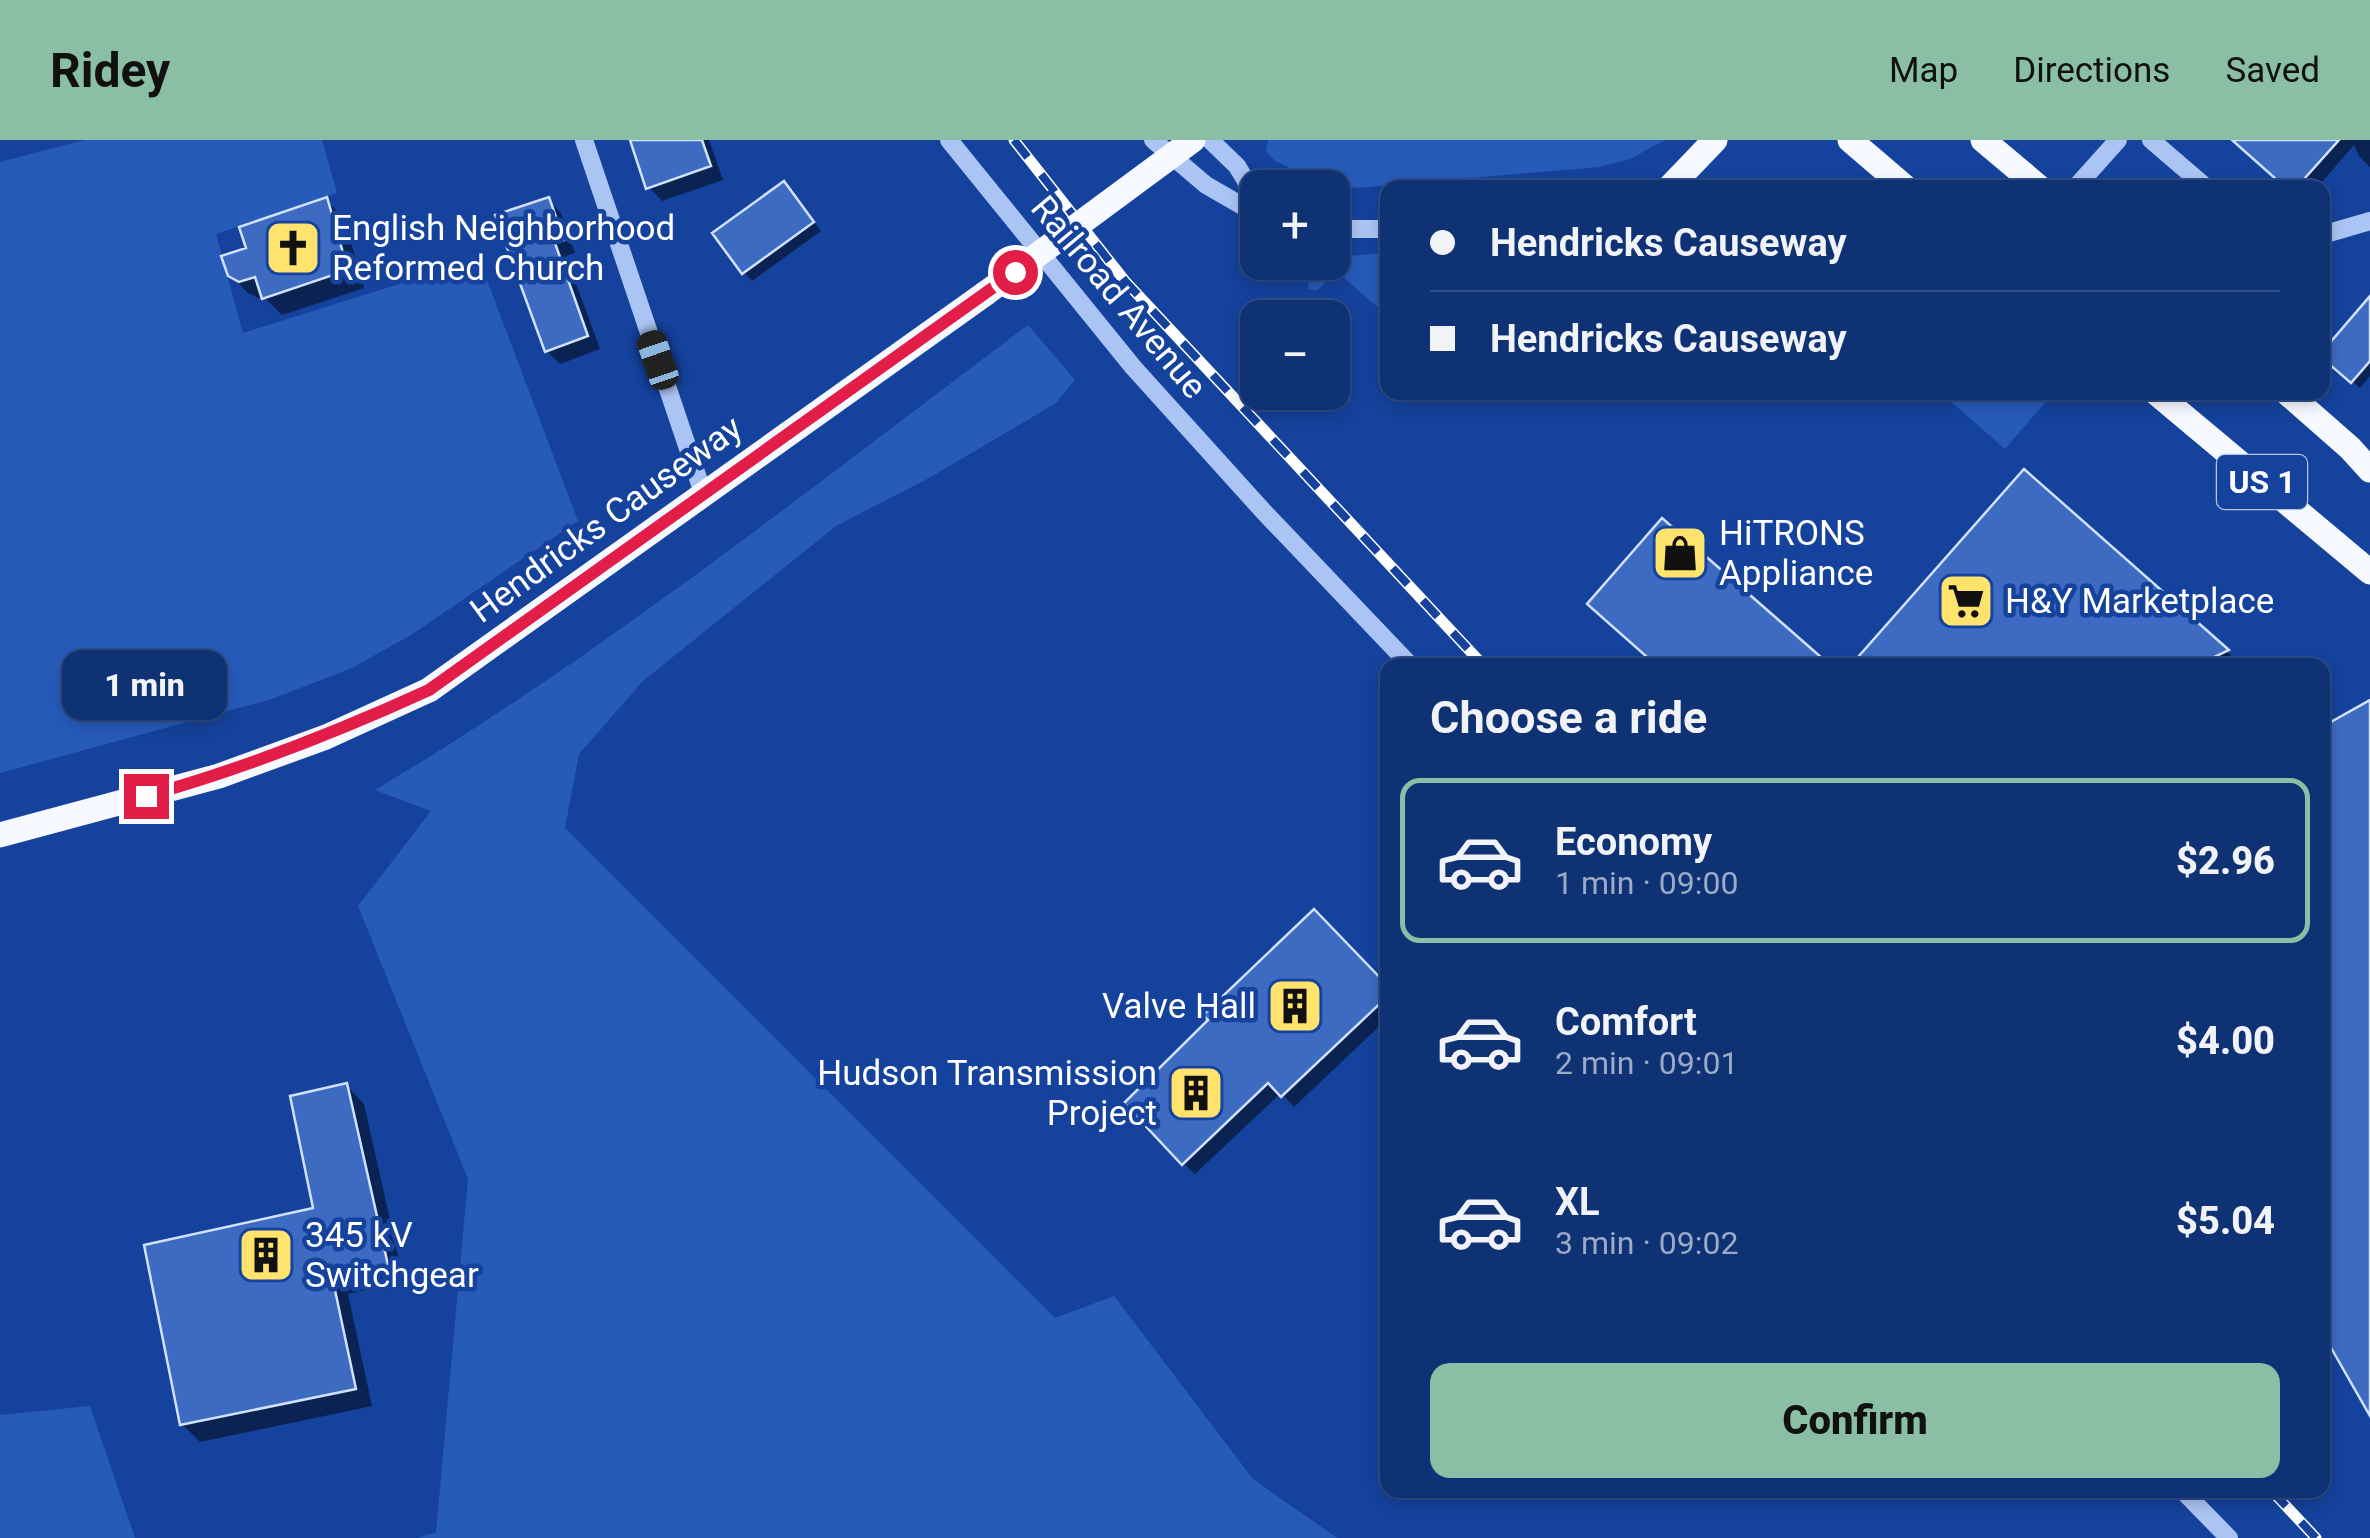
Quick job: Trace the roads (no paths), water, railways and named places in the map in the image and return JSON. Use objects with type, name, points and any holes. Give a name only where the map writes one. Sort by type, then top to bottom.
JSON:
[{"type":"main road","name":"Hendricks Causeway","points":[[0,835],[220,776],[326,737],[429,690],[986,293],[1193,140]]},
{"type":"main road","points":[[1678,180],[1715,140]]},
{"type":"main road","points":[[1850,140],[1897,180]]},
{"type":"main road","points":[[1983,140],[2030,180]]},
{"type":"main road","name":"US 1","points":[[2164,400],[2370,572]]},
{"type":"main road","name":"US 1","points":[[2295,400],[2370,470]]},
{"type":"street","points":[[584,140],[703,493]]},
{"type":"street","name":"Railroad Avenue","points":[[949,140],[1133,366],[1264,512],[1403,658]]},
{"type":"street","points":[[1153,140],[1206,186],[1240,205]]},
{"type":"street","points":[[1210,140],[1240,171]]},
{"type":"street","points":[[2082,180],[2118,140]]},
{"type":"street","points":[[2151,140],[2198,180]]},
{"type":"street","points":[[2330,233],[2370,221]]},
{"type":"street","points":[[1350,230],[1380,229]]},
{"type":"street","points":[[2190,1498],[2229,1538]]},
{"type":"railway","points":[[1014,140],[1125,281],[1476,658]]},
{"type":"railway","points":[[2278,1498],[2316,1538]]},
{"type":"place","name":"English Neighborhood Reformed Church","points":[[293,248]]},
{"type":"place","name":"HiTRONS Appliance","points":[[1680,553]]},
{"type":"place","name":"H&Y Marketplace","points":[[1966,601]]},
{"type":"place","name":"Valve Hall","points":[[1295,1006]]},
{"type":"place","name":"Hudson Transmission Project","points":[[1196,1093]]},
{"type":"place","name":"345 kV Switchgear","points":[[266,1255]]}]
